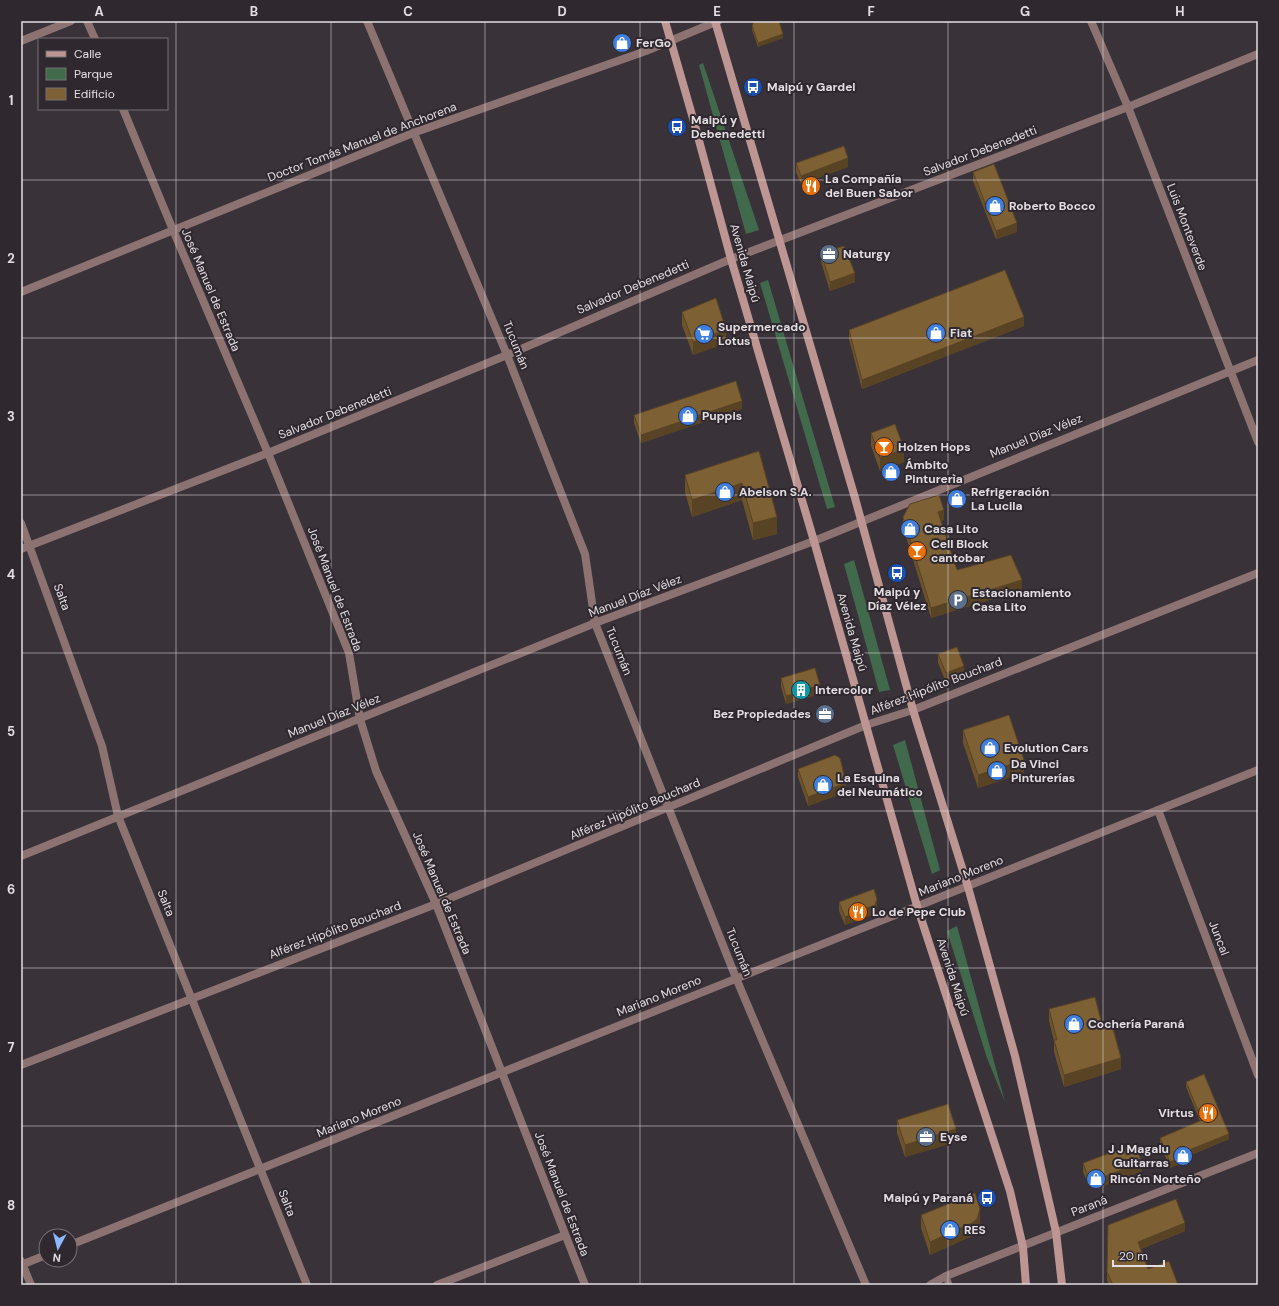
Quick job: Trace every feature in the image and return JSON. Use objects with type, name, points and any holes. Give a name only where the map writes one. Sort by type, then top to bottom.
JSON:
[{"type":"main road","name":"Avenida Maipú","points":[[665,21],[731,259],[814,541],[918,906],[1010,1191],[1023,1247],[1026,1285]]},
{"type":"main road","points":[[716,21],[861,520],[913,710],[968,887],[1015,1056],[1056,1232],[1062,1285]]},
{"type":"street","points":[[21,41],[71,21]]},
{"type":"street","points":[[88,21],[95,38]]},
{"type":"street","name":"Tucumán","points":[[367,21],[507,355],[585,554],[595,624],[736,978],[866,1285]]},
{"type":"street","name":"Doctor Tomás Manuel de Anchorena","points":[[21,292],[413,133],[671,40],[716,21]]},
{"type":"street","name":"Luis Monteverde","points":[[1091,21],[1128,107],[1258,442]]},
{"type":"street","name":"Salvador Debenedetti","points":[[21,549],[268,453],[507,355],[731,259],[1128,107],[1258,54]]},
{"type":"street","name":"José Manuel de Estrada","points":[[123,110],[268,453],[349,653],[360,719],[376,771],[436,904],[585,1285]]},
{"type":"street","name":"Manuel Díaz Vélez","points":[[21,856],[595,624],[814,541],[861,520],[1258,360]]},
{"type":"street","name":"Salta","points":[[21,523],[102,746],[118,816],[307,1285]]},
{"type":"street","name":"Alférez Hipólito Bouchard","points":[[21,1065],[436,904],[866,725],[913,710],[1258,573]]},
{"type":"street","name":"Mariano Moreno","points":[[78,1242],[1258,770]]},
{"type":"street","name":"Juncal","points":[[1158,810],[1258,1075]]},
{"type":"street","name":"Paraná","points":[[930,1285],[946,1276],[1023,1247],[1056,1232],[1258,1153]]},
{"type":"street","points":[[437,1285],[565,1235]]},
{"type":"street","points":[[31,1285],[21,1264],[38,1258]]},
{"type":"lane","points":[[946,1276],[949,1285]]},
{"type":"green space","points":[[703,63],[759,230],[746,234],[699,65]]},
{"type":"green space","points":[[768,280],[835,507],[827,509],[760,283]]},
{"type":"green space","points":[[854,560],[890,690],[879,692],[844,564]]},
{"type":"green space","points":[[905,740],[940,870],[932,874],[893,745]]},
{"type":"green space","points":[[957,926],[1005,1102],[987,1058],[947,931]]},
{"type":"building","points":[[754,21],[779,21],[783,34],[758,43],[752,26]]},
{"type":"building","points":[[844,146],[848,158],[801,176],[796,163]]},
{"type":"building","name":"Roberto Bocco","points":[[994,164],[1017,223],[996,231],[973,172]]},
{"type":"building","points":[[844,246],[855,273],[830,282],[821,253]]},
{"type":"building","name":"Fiat","points":[[1005,270],[1024,317],[862,380],[849,330]]},
{"type":"building","points":[[716,298],[726,330],[693,342],[682,312]]},
{"type":"building","name":"Puppis","points":[[736,381],[742,401],[641,435],[634,415]]},
{"type":"building","points":[[895,424],[904,449],[880,458],[871,433]]},
{"type":"building","points":[[759,451],[777,517],[753,523],[742,483],[692,500],[685,475]]},
{"type":"building","points":[[939,495],[944,510],[938,512],[957,570],[1011,555],[1022,580],[931,608],[903,517],[910,504]]},
{"type":"building","points":[[957,647],[964,666],[946,673],[938,654]]},
{"type":"building","points":[[815,668],[820,685],[786,696],[781,678]]},
{"type":"building","points":[[1009,715],[1024,760],[978,775],[963,730]]},
{"type":"building","name":"La Esquina del Neumático","points":[[835,755],[840,758],[846,783],[808,797],[798,769]]},
{"type":"building","points":[[874,889],[877,899],[875,905],[845,917],[839,902]]},
{"type":"building","points":[[1095,997],[1103,1028],[1112,1025],[1121,1058],[1064,1075],[1054,1040],[1057,1040],[1049,1009]]},
{"type":"building","points":[[1204,1074],[1229,1134],[1189,1150],[1191,1154],[1170,1162],[1160,1138],[1202,1120],[1186,1082]]},
{"type":"building","points":[[948,1104],[956,1129],[905,1145],[897,1120]]},
{"type":"building","points":[[1134,1144],[1142,1162],[1096,1180],[1088,1176],[1083,1163]]},
{"type":"building","points":[[975,1193],[980,1209],[977,1219],[972,1223],[930,1242],[921,1215]]},
{"type":"building","points":[[1176,1199],[1185,1223],[1138,1242],[1148,1269],[1169,1261],[1178,1285],[1113,1285],[1107,1272],[1108,1225]]},
{"type":"place","name":"FerGo","points":[[622,43]]},
{"type":"place","name":"Maipú y Gardel","points":[[753,87]]},
{"type":"place","name":"Maipú y Debenedetti","points":[[677,127]]},
{"type":"place","name":"La Compañía del Buen Sabor","points":[[811,186]]},
{"type":"place","name":"Roberto Bocco","points":[[995,206]]},
{"type":"place","name":"Naturgy","points":[[829,254]]},
{"type":"place","name":"Fiat","points":[[936,333]]},
{"type":"place","name":"Supermercado Lotus","points":[[704,334]]},
{"type":"place","name":"Puppis","points":[[688,416]]},
{"type":"place","name":"Holzen Hops","points":[[884,447]]},
{"type":"place","name":"Ámbito Pinturerìa","points":[[891,472]]},
{"type":"place","name":"Abelson S.A.","points":[[725,492]]},
{"type":"place","name":"Refrigeración La Lucila","points":[[957,499]]},
{"type":"place","name":"Casa Lito","points":[[910,529]]},
{"type":"place","name":"Cell Block cantobar","points":[[917,551]]},
{"type":"place","name":"Maipú y Díaz Vélez","points":[[897,573]]},
{"type":"place","name":"Estacionamiento Casa Lito","points":[[958,600]]},
{"type":"place","name":"Intercolor","points":[[801,690]]},
{"type":"place","name":"Bez Propiedades","points":[[825,714]]},
{"type":"place","name":"Evolution Cars","points":[[990,748]]},
{"type":"place","name":"Da Vinci Pinturerías","points":[[997,771]]},
{"type":"place","name":"La Esquina del Neumático","points":[[823,785]]},
{"type":"place","name":"Lo de Pepe Club","points":[[858,912]]},
{"type":"place","name":"Cochería Paraná","points":[[1074,1024]]},
{"type":"place","name":"Virtus","points":[[1208,1113]]},
{"type":"place","name":"Eyse","points":[[926,1137]]},
{"type":"place","name":"J J Magalu Guitarras","points":[[1183,1156]]},
{"type":"place","name":"Rincón Norteño","points":[[1096,1179]]},
{"type":"place","name":"Maipú y Paraná","points":[[987,1198]]},
{"type":"place","name":"RES","points":[[950,1230]]}]
